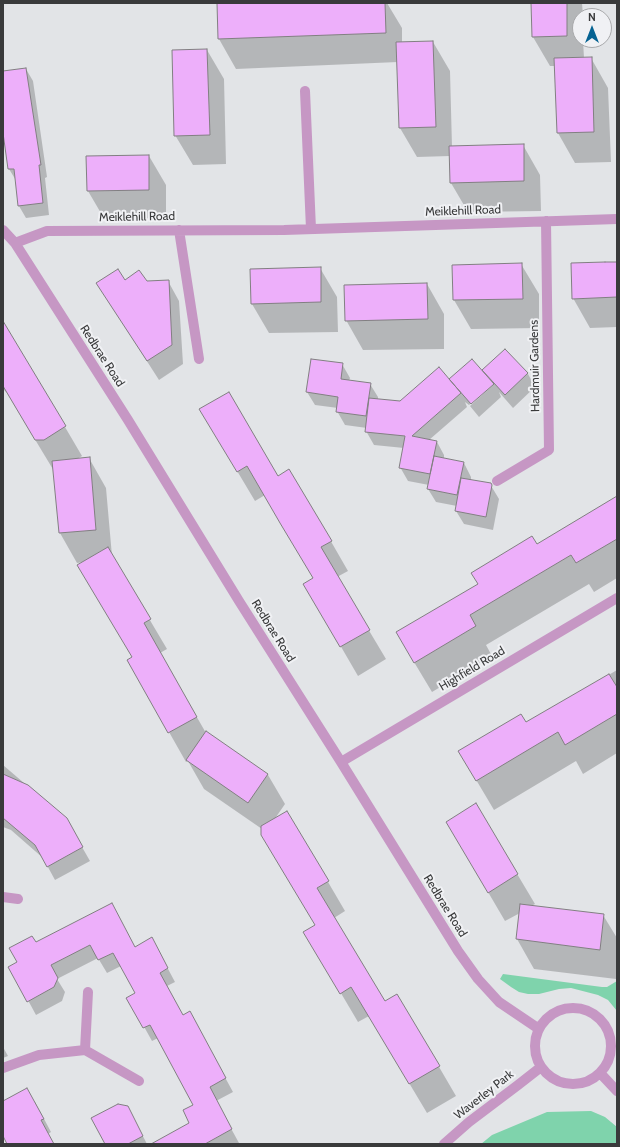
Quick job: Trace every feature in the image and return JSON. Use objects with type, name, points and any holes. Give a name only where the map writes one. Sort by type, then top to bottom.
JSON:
[{"type":"street","points":[[305,91],[311,229]]},
{"type":"street","name":"Meiklehill Road","points":[[15,243],[47,231],[311,229],[617,219]]},
{"type":"street","name":"Hardmuir Gardens","points":[[497,481],[549,450],[546,221]]},
{"type":"street","name":"Redbrae Road","points":[[3,230],[15,243],[128,420],[239,601],[458,951],[474,973],[499,1002],[539,1029]]},
{"type":"street","points":[[178,230],[199,359]]},
{"type":"street","name":"Highfield Road","points":[[341,762],[617,598]]},
{"type":"street","points":[[3,897],[18,899]]},
{"type":"street","points":[[85,1050],[88,992]]},
{"type":"street","points":[[573,1008],[587,1010],[599,1018],[607,1029],[611,1042],[610,1056],[601,1074],[592,1080],[578,1085],[562,1083],[548,1075],[541,1067],[535,1051],[535,1040],[539,1029],[548,1017],[560,1010],[573,1008]]},
{"type":"street","points":[[3,1068],[39,1055],[85,1050],[139,1081]]},
{"type":"street","name":"Waverley Park","points":[[444,1144],[469,1122],[541,1067]]},
{"type":"street","points":[[601,1074],[617,1091]]},
{"type":"green space","points":[[503,974],[602,987],[607,987],[617,981],[617,1011],[608,1000],[598,995],[571,988],[559,989],[539,994],[519,992],[500,979]]},
{"type":"green space","points":[[591,1111],[605,1117],[617,1127],[617,1144],[481,1144],[492,1135],[547,1112]]},
{"type":"building","points":[[217,3],[385,3],[386,33],[218,39]]},
{"type":"building","points":[[531,3],[567,3],[567,36],[532,37]]},
{"type":"building","points":[[433,41],[436,127],[399,128],[396,42]]},
{"type":"building","points":[[207,49],[210,135],[174,136],[172,50]]},
{"type":"building","points":[[592,57],[594,132],[557,133],[554,58]]},
{"type":"building","points":[[26,68],[41,165],[39,165],[43,203],[18,206],[14,169],[8,169],[3,133],[3,71]]},
{"type":"building","points":[[524,144],[524,181],[450,183],[449,146]]},
{"type":"building","points":[[149,155],[149,190],[87,191],[86,156]]},
{"type":"building","points":[[617,262],[617,297],[572,299],[571,263]]},
{"type":"building","points":[[522,263],[523,299],[453,300],[452,265]]},
{"type":"building","points":[[321,267],[321,302],[251,304],[250,269]]},
{"type":"building","points":[[118,269],[125,280],[139,270],[147,281],[169,280],[172,345],[147,361],[96,283]]},
{"type":"building","points":[[427,283],[428,319],[345,321],[344,285]]},
{"type":"building","points":[[3,321],[66,426],[44,440],[35,440],[3,386]]},
{"type":"building","points":[[505,349],[528,373],[505,395],[482,370]]},
{"type":"building","points":[[311,359],[343,363],[341,379],[371,383],[366,416],[336,412],[338,397],[306,392]]},
{"type":"building","points":[[472,359],[494,384],[471,404],[449,379]]},
{"type":"building","points":[[439,367],[461,393],[412,436],[437,441],[430,474],[399,468],[405,436],[365,432],[369,398],[400,401]]},
{"type":"building","points":[[229,392],[278,476],[289,469],[332,541],[321,547],[370,630],[340,647],[303,584],[313,578],[247,466],[237,472],[199,409]]},
{"type":"building","points":[[434,456],[464,462],[457,495],[427,489]]},
{"type":"building","points":[[90,457],[96,530],[59,533],[52,461]]},
{"type":"building","points":[[461,478],[491,483],[492,485],[486,517],[455,511]]},
{"type":"building","points":[[617,496],[617,539],[576,563],[571,555],[470,615],[476,626],[414,663],[396,632],[478,584],[471,573],[532,536],[537,544]]},
{"type":"building","points":[[108,547],[151,619],[144,623],[197,717],[168,733],[127,660],[132,657],[77,565]]},
{"type":"building","points":[[609,674],[617,687],[617,714],[565,745],[558,732],[476,781],[458,751],[521,714],[526,722]]},
{"type":"building","points":[[206,731],[268,774],[248,803],[186,760]]},
{"type":"building","points":[[3,774],[28,785],[67,818],[83,847],[47,867],[35,845],[3,818]]},
{"type":"building","points":[[476,803],[518,874],[488,893],[446,822]]},
{"type":"building","points":[[287,811],[329,881],[317,888],[385,1001],[397,994],[440,1066],[409,1084],[351,987],[340,994],[303,932],[315,925],[261,835],[261,826]]},
{"type":"building","points":[[112,903],[135,947],[152,937],[168,968],[160,973],[183,1015],[190,1011],[226,1078],[210,1087],[232,1129],[205,1144],[151,1144],[189,1123],[183,1110],[193,1105],[150,1025],[143,1028],[126,998],[135,993],[113,953],[98,960],[90,945],[51,965],[58,978],[54,987],[27,1002],[8,967],[17,962],[9,948],[32,936],[36,942]]},
{"type":"building","points":[[520,904],[604,914],[600,950],[516,939]]},
{"type":"building","points":[[27,1088],[44,1119],[41,1120],[54,1144],[7,1144],[3,1136],[3,1101]]},
{"type":"building","points":[[118,1104],[128,1106],[143,1136],[128,1144],[105,1144],[91,1118]]}]
